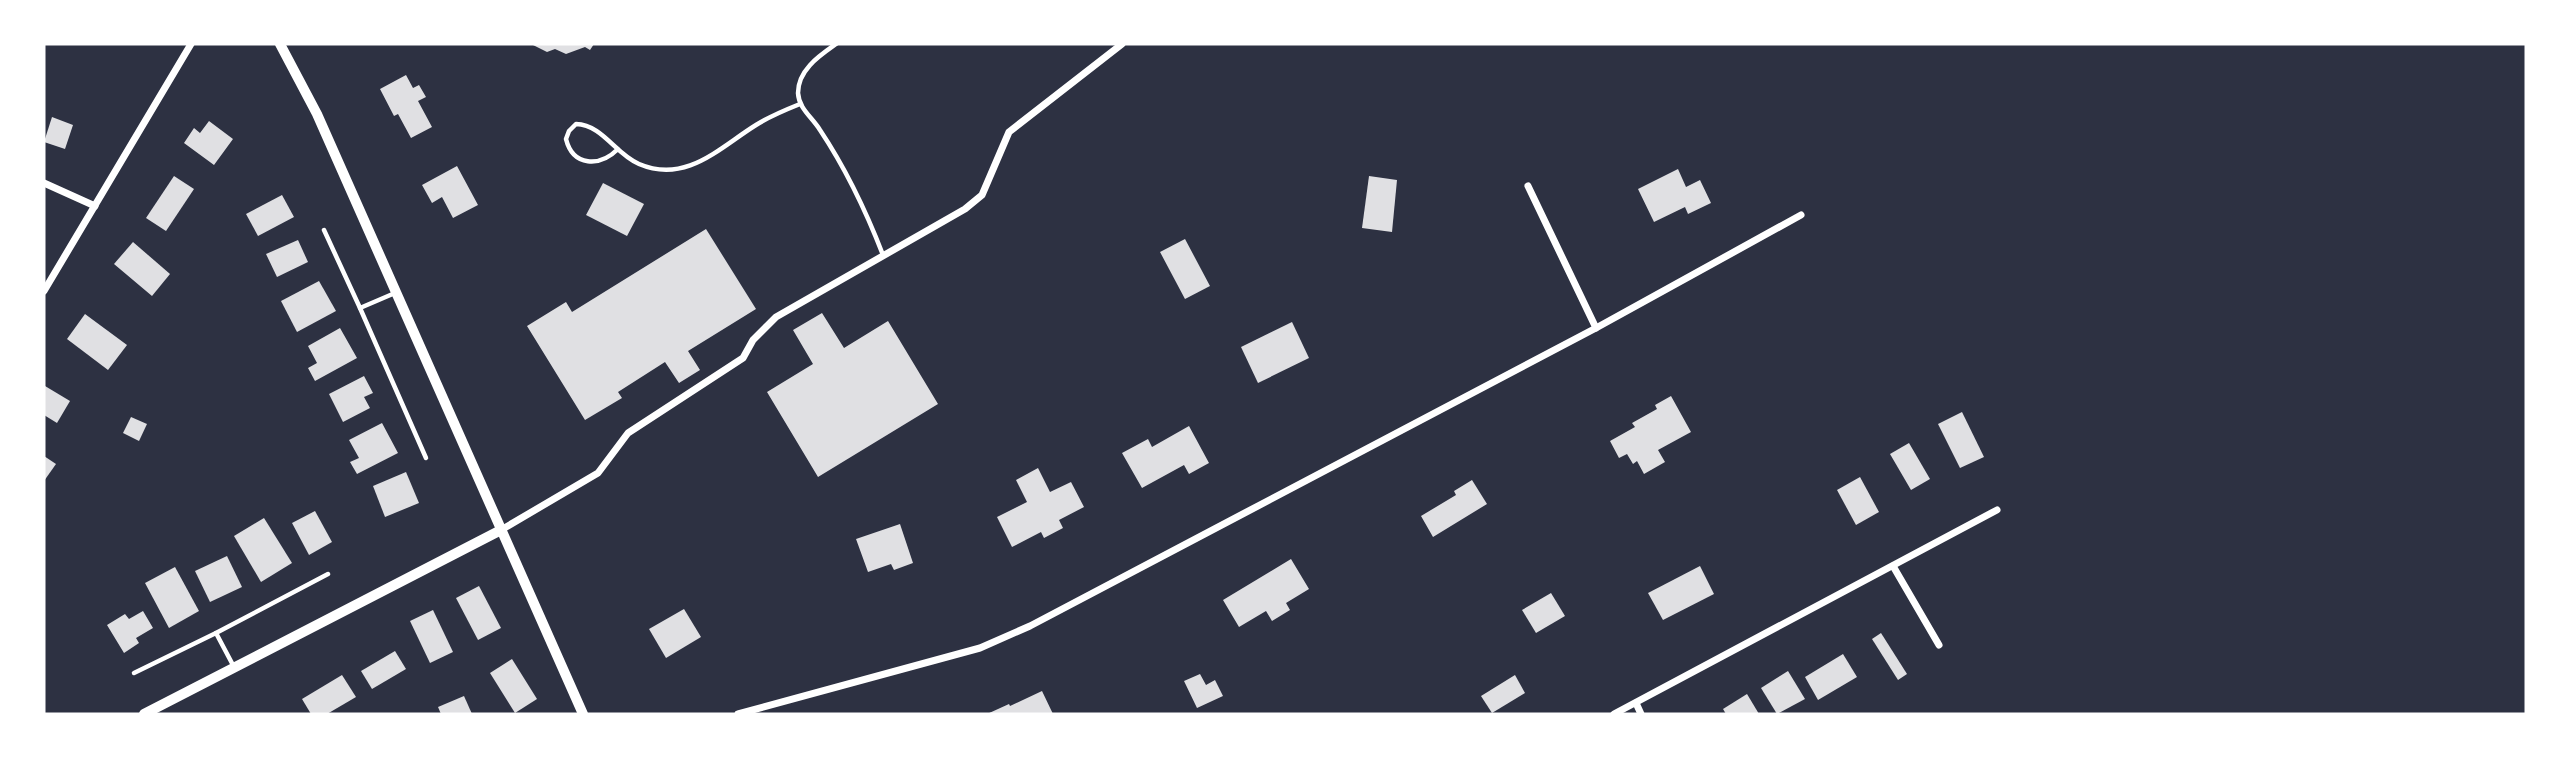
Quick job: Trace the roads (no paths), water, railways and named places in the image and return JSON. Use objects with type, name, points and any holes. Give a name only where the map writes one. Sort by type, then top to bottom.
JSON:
[{"type":"street","points":[[44,291],[191,44]]},
{"type":"street","points":[[280,44],[317,114],[583,714]]},
{"type":"street","points":[[144,714],[501,530],[598,473],[628,433],[743,358],[753,340],[776,317],[965,209],[982,195],[1009,132],[1122,44]]},
{"type":"street","points":[[44,183],[95,206]]},
{"type":"street","points":[[1528,186],[1596,328]]},
{"type":"street","points":[[738,714],[980,648],[1030,626],[1596,328],[1801,215]]},
{"type":"street","points":[[1614,714],[1997,510]]},
{"type":"street","points":[[1893,566],[1939,645]]},
{"type":"street","points":[[1636,703],[1641,714]]},
{"type":"lane","points":[[836,44],[805,70],[799,85],[800,104],[819,128],[863,205],[884,256]]},
{"type":"lane","points":[[618,149],[598,162],[587,162],[571,151],[566,139],[576,124],[586,125],[641,165],[670,171],[693,164],[721,150],[776,113],[800,104]]},
{"type":"lane","points":[[324,230],[426,458]]},
{"type":"lane","points":[[360,308],[396,293]]},
{"type":"lane","points":[[134,673],[328,574]]},
{"type":"lane","points":[[216,633],[234,667]]}]
